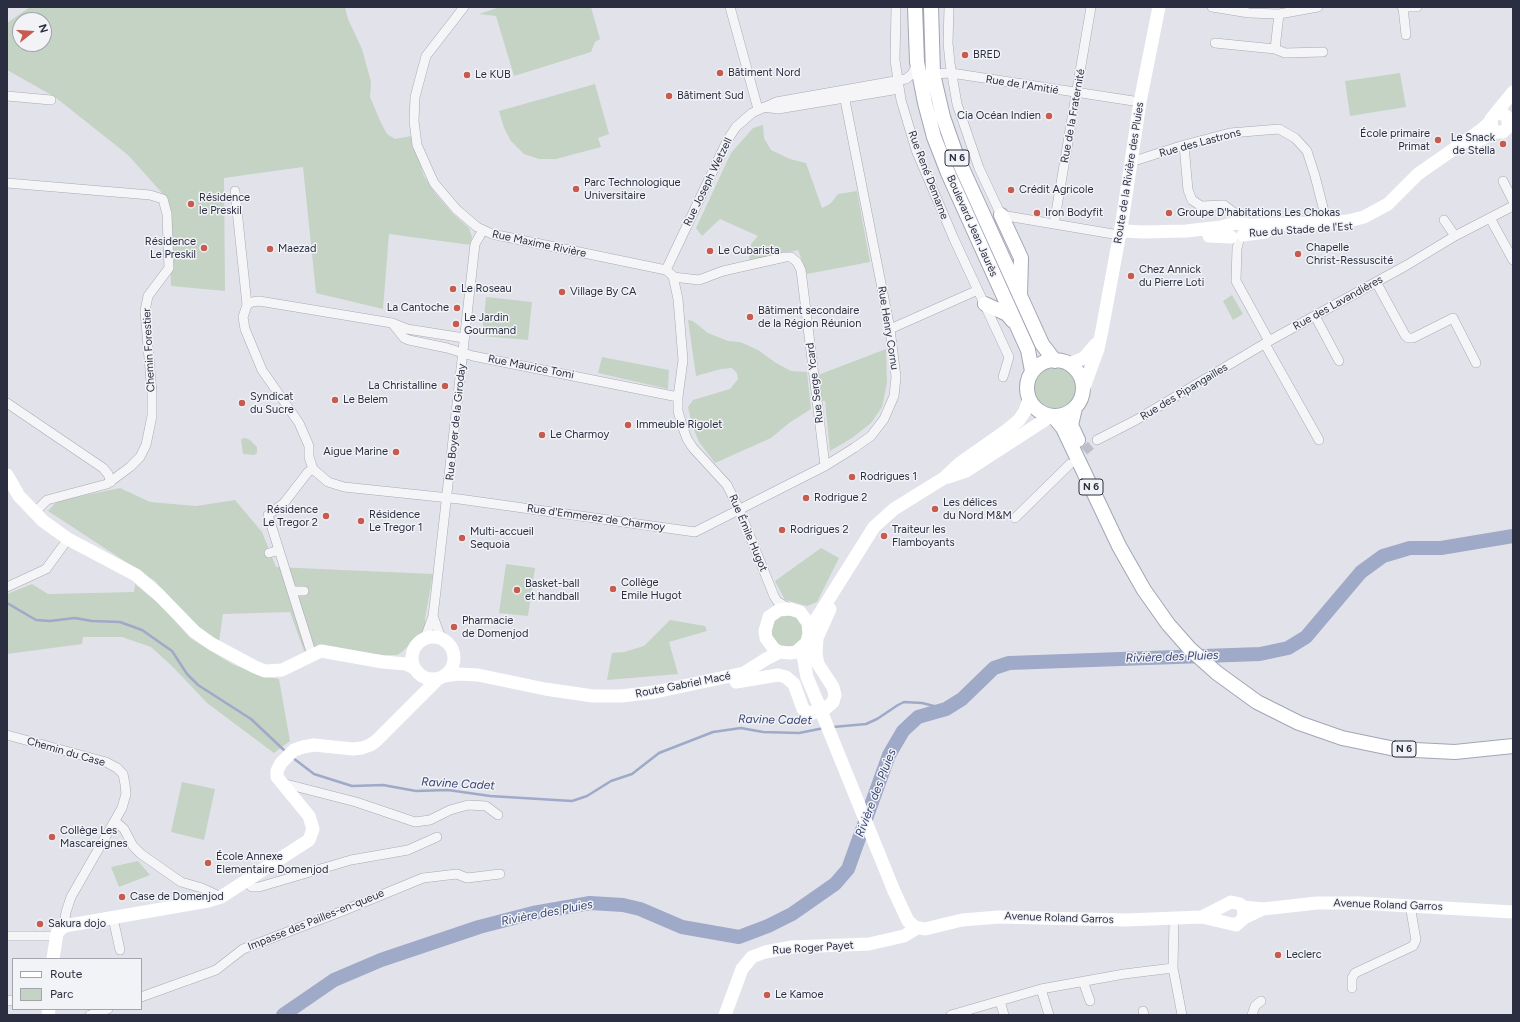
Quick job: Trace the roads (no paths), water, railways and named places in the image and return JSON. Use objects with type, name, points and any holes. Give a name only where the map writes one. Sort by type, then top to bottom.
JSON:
[{"type":"main road","name":"Boulevard Jean Jaurès","points":[[915,7],[917,62],[934,137],[948,174],[1028,350],[1032,371]]},
{"type":"main road","name":"Boulevard Jean Jaurès","points":[[931,7],[933,74],[943,117],[957,157],[1020,299],[1042,344],[1050,356],[1062,362]]},
{"type":"main road","name":"Route de la Rivière des Pluies","points":[[1100,339],[1119,235],[1140,102],[1159,7]]},
{"type":"main road","name":"Rue du Stade de l'Est","points":[[1119,235],[1126,230],[1144,232],[1186,231],[1236,233],[1353,228],[1369,223],[1393,210],[1422,180],[1504,123],[1513,92]]},
{"type":"main road","points":[[1504,123],[1513,96]]},
{"type":"main road","name":"Rue du Stade de l'Est","points":[[1236,233],[1348,221],[1378,210],[1388,204],[1418,174],[1481,130],[1504,123]]},
{"type":"main road","points":[[1001,215],[1021,258],[1020,299]]},
{"type":"main road","points":[[985,304],[1007,314],[1016,324]]},
{"type":"main road","points":[[1032,371],[1042,364],[1084,358],[1100,339]]},
{"type":"main road","points":[[1083,390],[1100,339]]},
{"type":"main road","name":"N 6","points":[[1062,362],[1077,371],[1082,380],[1083,390],[1080,401],[1075,408],[1071,425],[1123,545]]},
{"type":"main road","name":"N 6","points":[[1032,371],[1027,387],[1030,399],[1036,409],[1052,416],[1063,428],[1123,545],[1161,600],[1197,644],[1249,685],[1300,719],[1342,738],[1395,749],[1455,752],[1513,746]]},
{"type":"main road","points":[[917,928],[913,926],[905,917],[807,677],[803,655],[805,644],[810,629],[827,600],[853,557],[874,527],[894,509],[944,478],[960,463],[1019,420],[1030,399]]},
{"type":"main road","points":[[944,478],[966,471],[1052,416],[1075,408]]},
{"type":"main road","points":[[7,475],[20,496],[34,513],[68,539],[136,575],[159,594],[195,632],[212,644],[255,667],[264,671],[282,670],[321,651],[383,662],[406,664],[429,679],[441,677]]},
{"type":"main road","points":[[696,684],[710,686],[778,675],[791,680],[800,705],[807,712],[813,713],[826,708],[833,702],[833,687],[818,664],[816,654],[817,638],[831,606],[835,589]]},
{"type":"main road","points":[[807,677],[778,650],[765,631],[769,618],[776,607],[795,610],[816,608],[827,600]]},
{"type":"main road","points":[[795,610],[805,617],[810,629]]},
{"type":"main road","points":[[53,958],[56,936],[59,930],[64,926],[221,897],[245,880],[309,840],[313,829],[309,816],[280,782],[277,776],[276,771],[281,763],[294,750],[314,745],[362,748],[376,742],[418,699],[450,670],[454,663],[454,655],[447,642],[441,638],[433,636],[425,638],[417,643],[413,651],[412,663],[417,672],[418,699]]},
{"type":"main road","points":[[778,650],[796,652],[805,644]]},
{"type":"main road","name":"Route Gabriel Macé","points":[[441,677],[459,674],[478,675],[514,684],[593,696],[621,696],[648,693],[744,673],[778,650]]},
{"type":"main road","points":[[383,662],[413,651]]},
{"type":"main road","name":"Route Gabriel Macé","points":[[454,655],[462,665],[478,675]]},
{"type":"main road","name":"N 6","points":[[1300,719],[1396,740],[1455,742],[1513,737]]},
{"type":"main road","name":"Avenue Roland Garros","points":[[917,928],[932,929],[962,920],[999,917],[1174,920],[1202,917],[1223,908],[1231,902],[1240,904],[1244,913]]},
{"type":"main road","name":"Avenue Roland Garros","points":[[1202,917],[1225,922],[1228,925],[1236,925],[1244,913],[1263,909],[1317,903],[1410,905],[1513,912]]},
{"type":"main road","points":[[1223,908],[1222,918],[1225,922]]},
{"type":"main road","points":[[890,939],[903,929],[905,917]]},
{"type":"main road","name":"Rue Roger Payet","points":[[725,1015],[742,969],[752,957],[765,952],[785,948],[853,946],[908,935],[917,928]]},
{"type":"street","name":"Rue Maxime Rivière","points":[[464,7],[426,56],[415,97],[414,121],[417,145],[434,183],[456,209],[483,230],[513,240],[666,270]]},
{"type":"street","points":[[730,7],[761,108],[778,109],[844,94],[898,85],[912,74],[917,62]]},
{"type":"street","name":"Rue René Demarne","points":[[896,7],[895,53],[898,85],[916,150],[954,239],[1009,357],[1003,377]]},
{"type":"street","points":[[949,7],[948,43],[951,73],[957,104],[971,146],[1001,215],[1119,235]]},
{"type":"street","name":"Rue de la Fraternité","points":[[1054,224],[1091,7]]},
{"type":"street","points":[[1212,7],[1279,14],[1318,7]]},
{"type":"street","points":[[1406,34],[1403,7],[1417,7]]},
{"type":"street","points":[[1275,49],[1279,14]]},
{"type":"street","points":[[1215,43],[1275,49],[1285,53],[1323,52]]},
{"type":"street","name":"Rue de l'Amitié","points":[[933,74],[951,73],[1076,94],[1140,102]]},
{"type":"street","name":"Rue Henry Cornu","points":[[739,509],[825,466],[871,436],[884,419],[894,396],[896,376],[890,329],[844,94]]},
{"type":"street","points":[[7,96],[51,100]]},
{"type":"street","name":"Rue Joseph Wetzell","points":[[666,270],[732,132],[741,122],[761,108]]},
{"type":"street","name":"Rue des Lastrons","points":[[1131,162],[1184,145],[1238,132],[1279,129],[1295,138],[1307,151],[1315,176],[1326,223]]},
{"type":"street","points":[[1184,145],[1188,190],[1192,200],[1201,206],[1224,205],[1233,212],[1236,233],[1236,281],[1319,440]]},
{"type":"street","points":[[1503,181],[1513,201]]},
{"type":"street","name":"Chemin Forestier","points":[[7,183],[150,195],[162,200],[167,214],[170,261],[166,273],[148,296],[145,311],[152,393],[150,431],[146,445],[140,457],[111,482],[100,487],[47,500],[34,513]]},
{"type":"street","points":[[235,192],[247,305],[243,317],[245,329],[255,356],[270,385],[299,423],[309,446],[309,457],[313,469],[308,472],[284,503],[268,515],[292,591],[302,635],[311,652],[314,654]]},
{"type":"street","name":"Rue des Lavandières","points":[[1267,342],[1376,282],[1455,236],[1513,206]]},
{"type":"street","points":[[1490,218],[1513,260]]},
{"type":"street","points":[[1444,220],[1455,236]]},
{"type":"street","name":"Rue Boyer de la Giroday","points":[[425,638],[433,616],[448,498],[475,244],[483,230]]},
{"type":"street","name":"Rue Serge Ycard","points":[[673,277],[699,280],[723,271],[773,260],[791,257],[797,262],[801,270],[825,466]]},
{"type":"street","points":[[666,270],[673,277]]},
{"type":"street","name":"Rue Émile Hugot","points":[[673,277],[678,299],[682,360],[678,411],[687,439],[727,485],[739,509],[776,607]]},
{"type":"street","points":[[1376,282],[1405,335],[1413,338],[1453,318],[1476,363]]},
{"type":"street","points":[[890,329],[978,290]]},
{"type":"street","points":[[247,305],[252,302],[259,301],[392,323],[406,328],[464,338]]},
{"type":"street","points":[[1315,316],[1340,361]]},
{"type":"street","name":"Rue Maurice Tomi","points":[[392,323],[404,338],[463,352],[473,356],[678,396]]},
{"type":"street","name":"Rue des Pipangailles","points":[[1097,439],[1136,420],[1267,342]]},
{"type":"street","points":[[7,403],[103,468],[111,482]]},
{"type":"street","points":[[1015,518],[1070,464]]},
{"type":"street","name":"Rue d'Emmerez de Charmoy","points":[[313,469],[323,478],[335,485],[448,498],[695,532],[739,509]]},
{"type":"street","points":[[7,587],[36,575],[50,566],[68,539]]},
{"type":"street","points":[[269,553],[279,550]]},
{"type":"street","points":[[292,591],[304,591]]},
{"type":"street","name":"Rue Boyer de la Giroday","points":[[433,616],[441,638]]},
{"type":"street","name":"Chemin du Case","points":[[7,735],[92,758],[116,768],[123,774],[126,784],[126,794],[115,821],[71,898],[66,912],[64,926]]},
{"type":"street","points":[[280,782],[356,802],[415,822],[430,820],[450,810],[468,804],[486,806],[498,815]]},
{"type":"street","points":[[115,821],[124,829],[133,846],[141,854],[181,882],[202,888],[221,897]]},
{"type":"street","points":[[245,880],[252,887],[259,887],[351,860],[408,850],[436,837]]},
{"type":"street","name":"Impasse des Pailles-en-queue","points":[[142,997],[216,970],[243,949],[423,878],[457,874],[467,878],[500,874]]},
{"type":"street","points":[[1352,988],[1352,978],[1356,973],[1413,946],[1416,940],[1410,905]]},
{"type":"street","points":[[112,918],[120,950]]},
{"type":"street","points":[[1174,920],[1173,968],[1182,1015]]},
{"type":"street","points":[[7,936],[56,936]]},
{"type":"street","points":[[952,1015],[1041,989],[1124,974],[1173,968]]},
{"type":"street","points":[[1083,981],[1090,1001]]},
{"type":"street","points":[[1041,989],[1049,1015]]},
{"type":"street","points":[[1000,1001],[1004,1015]]},
{"type":"street","points":[[1252,1015],[1255,1006],[1262,1001]]},
{"type":"street","points":[[90,1015],[105,1010]]},
{"type":"waterway","name":"Rivière des Pluies","points":[[283,1015],[334,980],[381,960],[479,927],[533,913],[590,903],[623,905],[640,909],[682,927],[739,937],[768,926],[792,914],[835,884],[848,869],[889,755],[903,731],[918,717],[946,709],[962,699],[994,668],[1009,663],[1260,654],[1288,648],[1306,637],[1361,572],[1383,556],[1410,548],[1441,548],[1513,536]]},
{"type":"waterway","name":"Ravine Cadet","points":[[7,603],[36,620],[50,621],[75,618],[92,621],[120,622],[142,630],[172,651],[187,674],[198,685],[251,719],[286,752]]},
{"type":"waterway","name":"Ravine Cadet","points":[[833,727],[866,724],[904,702],[922,703],[946,709]]},
{"type":"waterway","name":"Ravine Cadet","points":[[293,758],[314,774],[352,786],[383,785],[416,791],[448,790],[490,796],[572,801],[587,796],[611,781],[632,774],[659,753],[713,732],[741,728],[763,732],[799,733],[824,728]]},
{"type":"tunnel","points":[[1074,460],[1097,440]]},
{"type":"place","name":"BRED","points":[[965,55]]},
{"type":"place","name":"Bâtiment Nord","points":[[720,73]]},
{"type":"place","name":"Le KUB","points":[[467,75]]},
{"type":"place","name":"Bâtiment Sud","points":[[669,96]]},
{"type":"place","name":"Cia Océan Indien","points":[[1049,116]]},
{"type":"place","name":"École primaire Primat","points":[[1438,140]]},
{"type":"place","name":"Le Snack de Stella","points":[[1503,144]]},
{"type":"place","name":"Parc Technologique Universitaire","points":[[576,189]]},
{"type":"place","name":"Crédit Agricole","points":[[1011,190]]},
{"type":"place","name":"Résidence le Preskil","points":[[191,204]]},
{"type":"place","name":"Iron Bodyfit","points":[[1037,213]]},
{"type":"place","name":"Groupe D'habitations Les Chokas","points":[[1169,213]]},
{"type":"place","name":"Résidence Le Preskil","points":[[204,248]]},
{"type":"place","name":"Maezad","points":[[270,249]]},
{"type":"place","name":"Le Cubarista","points":[[710,251]]},
{"type":"place","name":"Chapelle Christ-Ressuscité","points":[[1298,254]]},
{"type":"place","name":"Chez Annick du Pierre Loti","points":[[1131,276]]},
{"type":"place","name":"Le Roseau","points":[[453,289]]},
{"type":"place","name":"Village By CA","points":[[562,292]]},
{"type":"place","name":"La Cantoche","points":[[457,308]]},
{"type":"place","name":"Bâtiment secondaire de la Région Réunion","points":[[750,317]]},
{"type":"place","name":"Le Jardin Gourmand","points":[[456,324]]},
{"type":"place","name":"La Christalline","points":[[445,386]]},
{"type":"place","name":"Le Belem","points":[[335,400]]},
{"type":"place","name":"Syndicat du Sucre","points":[[242,403]]},
{"type":"place","name":"Immeuble Rigolet","points":[[628,425]]},
{"type":"place","name":"Le Charmoy","points":[[542,435]]},
{"type":"place","name":"Aigue Marine","points":[[396,452]]},
{"type":"place","name":"Rodrigues 1","points":[[852,477]]},
{"type":"place","name":"Rodrigue 2","points":[[806,498]]},
{"type":"place","name":"Les délices du Nord M&M","points":[[935,509]]},
{"type":"place","name":"Résidence Le Tregor 2","points":[[326,516]]},
{"type":"place","name":"Résidence Le Tregor 1","points":[[361,521]]},
{"type":"place","name":"Rodrigues 2","points":[[782,530]]},
{"type":"place","name":"Traiteur les Flamboyants","points":[[884,536]]},
{"type":"place","name":"Multi-accueil Sequoia","points":[[462,538]]},
{"type":"place","name":"Collège Emile Hugot","points":[[613,589]]},
{"type":"place","name":"Basket-ball et handball","points":[[517,590]]},
{"type":"place","name":"Pharmacie de Domenjod","points":[[454,627]]},
{"type":"place","name":"Collège Les Mascareignes","points":[[52,837]]},
{"type":"place","name":"École Annexe Elementaire Domenjod","points":[[208,863]]},
{"type":"place","name":"Case de Domenjod","points":[[122,897]]},
{"type":"place","name":"Sakura dojo","points":[[40,924]]},
{"type":"place","name":"Leclerc","points":[[1278,955]]},
{"type":"place","name":"Le Kamoe","points":[[767,995]]}]
